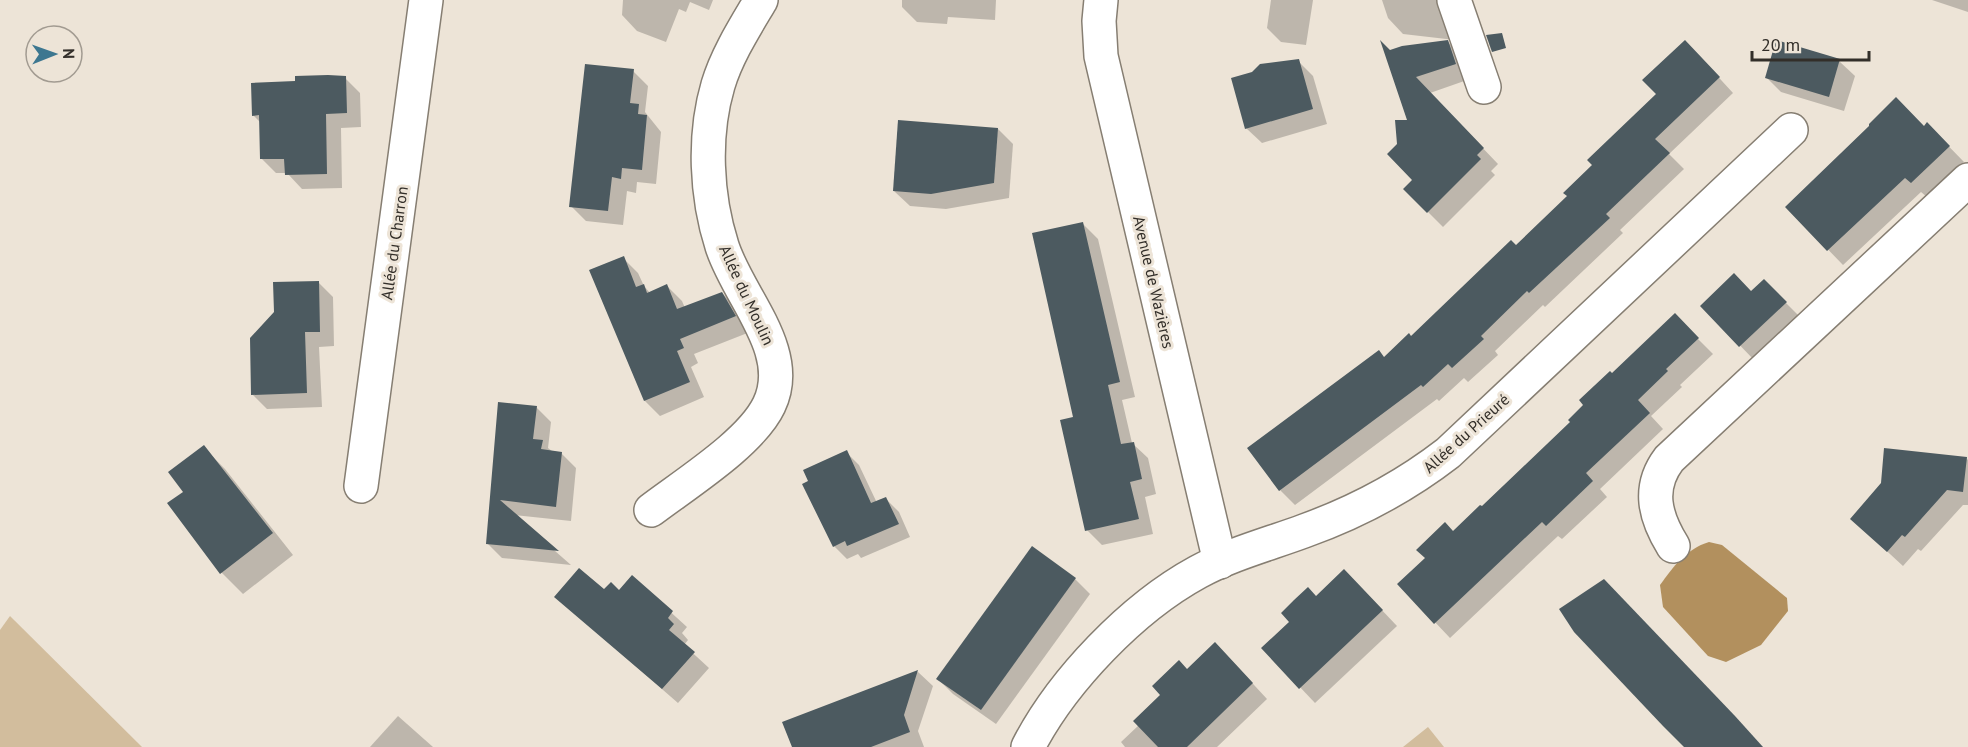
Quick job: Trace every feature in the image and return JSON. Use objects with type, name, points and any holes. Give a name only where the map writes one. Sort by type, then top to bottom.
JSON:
[{"type":"street","name":"Allée du Charron","points":[[362,486],[426,0]]},
{"type":"street","name":"Allée du Moulin","points":[[651,510],[740,442],[762,418],[769,406],[777,381],[774,353],[722,247],[714,210],[709,164],[709,133],[718,84],[740,34],[761,0]]},
{"type":"street","name":"Avenue de Wazières","points":[[1101,0],[1099,21],[1101,56],[1220,562]]},
{"type":"street","points":[[1454,0],[1484,87]]},
{"type":"street","name":"Allée du Prieuré","points":[[1028,747],[1064,691],[1105,645],[1174,587],[1220,562],[1346,515],[1384,496],[1425,470],[1456,445],[1791,130]]},
{"type":"street","points":[[1673,546],[1657,514],[1656,499],[1659,475],[1669,459],[1968,180]]},
{"type":"shaded area","points":[[1709,542],[1722,545],[1787,598],[1788,611],[1761,645],[1726,662],[1708,656],[1663,607],[1660,585],[1675,565],[1687,554]]},
{"type":"shaded area","points":[[10,616],[142,747],[0,747],[0,630]]},
{"type":"shaded area","points":[[1428,727],[1444,747],[1403,747]]},
{"type":"building","points":[[1502,33],[1506,48],[1492,52],[1486,35]]},
{"type":"building","points":[[1380,40],[1390,50],[1402,46],[1448,40],[1456,64],[1416,77],[1484,148],[1477,155],[1481,159],[1427,213],[1403,189],[1412,180],[1387,154],[1397,144],[1395,120],[1407,120]]},
{"type":"building","points":[[1685,40],[1720,77],[1655,139],[1670,153],[1606,214],[1610,218],[1529,293],[1527,291],[1481,336],[1484,339],[1452,368],[1448,364],[1423,387],[1421,385],[1279,491],[1247,448],[1379,350],[1384,357],[1409,333],[1411,336],[1511,240],[1516,245],[1567,196],[1563,193],[1592,165],[1587,160],[1656,94],[1642,80]]},
{"type":"building","points":[[1776,40],[1840,59],[1829,97],[1765,78]]},
{"type":"building","points":[[1299,59],[1313,109],[1245,129],[1231,78],[1252,72],[1260,64]]},
{"type":"building","points":[[585,64],[634,69],[630,103],[639,104],[638,114],[647,115],[642,170],[622,168],[621,179],[612,177],[608,211],[569,207]]},
{"type":"building","points":[[295,76],[346,76],[347,113],[326,114],[327,174],[285,175],[284,159],[260,159],[259,115],[252,116],[251,83],[295,81]]},
{"type":"building","points":[[1896,97],[1924,126],[1927,122],[1950,146],[1911,183],[1905,178],[1827,251],[1785,207]]},
{"type":"building","points":[[898,120],[998,128],[994,183],[931,194],[893,191]]},
{"type":"building","points":[[1083,222],[1120,382],[1108,385],[1121,444],[1134,442],[1142,479],[1130,482],[1139,519],[1085,531],[1060,420],[1073,417],[1032,233]]},
{"type":"building","points":[[624,256],[636,287],[644,284],[647,293],[667,284],[677,309],[722,292],[736,316],[680,339],[684,348],[677,351],[690,382],[644,401],[589,270]]},
{"type":"building","points":[[1734,273],[1751,291],[1764,279],[1787,302],[1739,347],[1700,306]]},
{"type":"building","points":[[319,281],[320,332],[305,332],[307,393],[251,395],[250,338],[274,312],[273,282]]},
{"type":"building","points":[[1675,313],[1699,338],[1638,400],[1650,413],[1586,473],[1593,481],[1546,526],[1542,522],[1434,624],[1397,584],[1425,558],[1416,550],[1445,522],[1453,531],[1480,505],[1482,506],[1570,422],[1568,420],[1583,405],[1579,400],[1610,371],[1612,373]]},
{"type":"building","points":[[498,402],[537,406],[533,439],[543,440],[541,449],[562,452],[556,507],[500,500],[559,551],[486,544]]},
{"type":"building","points":[[204,445],[273,533],[220,574],[167,503],[183,492],[168,472]]},
{"type":"building","points":[[1884,448],[1967,457],[1963,492],[1947,490],[1905,537],[1902,535],[1887,552],[1850,519],[1881,483]]},
{"type":"building","points":[[847,450],[871,503],[886,497],[899,524],[847,546],[845,541],[833,547],[802,484],[808,481],[803,470]]},
{"type":"building","points":[[1032,546],[1076,578],[981,710],[936,679]]},
{"type":"building","points":[[579,568],[604,589],[611,582],[619,590],[632,575],[673,611],[668,618],[674,624],[669,630],[695,652],[662,689],[554,597]]},
{"type":"building","points":[[1344,569],[1383,610],[1299,689],[1261,648],[1289,622],[1281,613],[1294,600],[1308,587],[1316,596]]},
{"type":"building","points":[[1604,579],[1763,747],[1684,747],[1574,632],[1559,609]]},
{"type":"building","points":[[1215,642],[1253,683],[1187,747],[1158,747],[1133,721],[1160,695],[1152,686],[1179,660],[1187,669]]},
{"type":"building","points":[[918,670],[904,715],[910,732],[871,747],[792,747],[782,722]]}]
